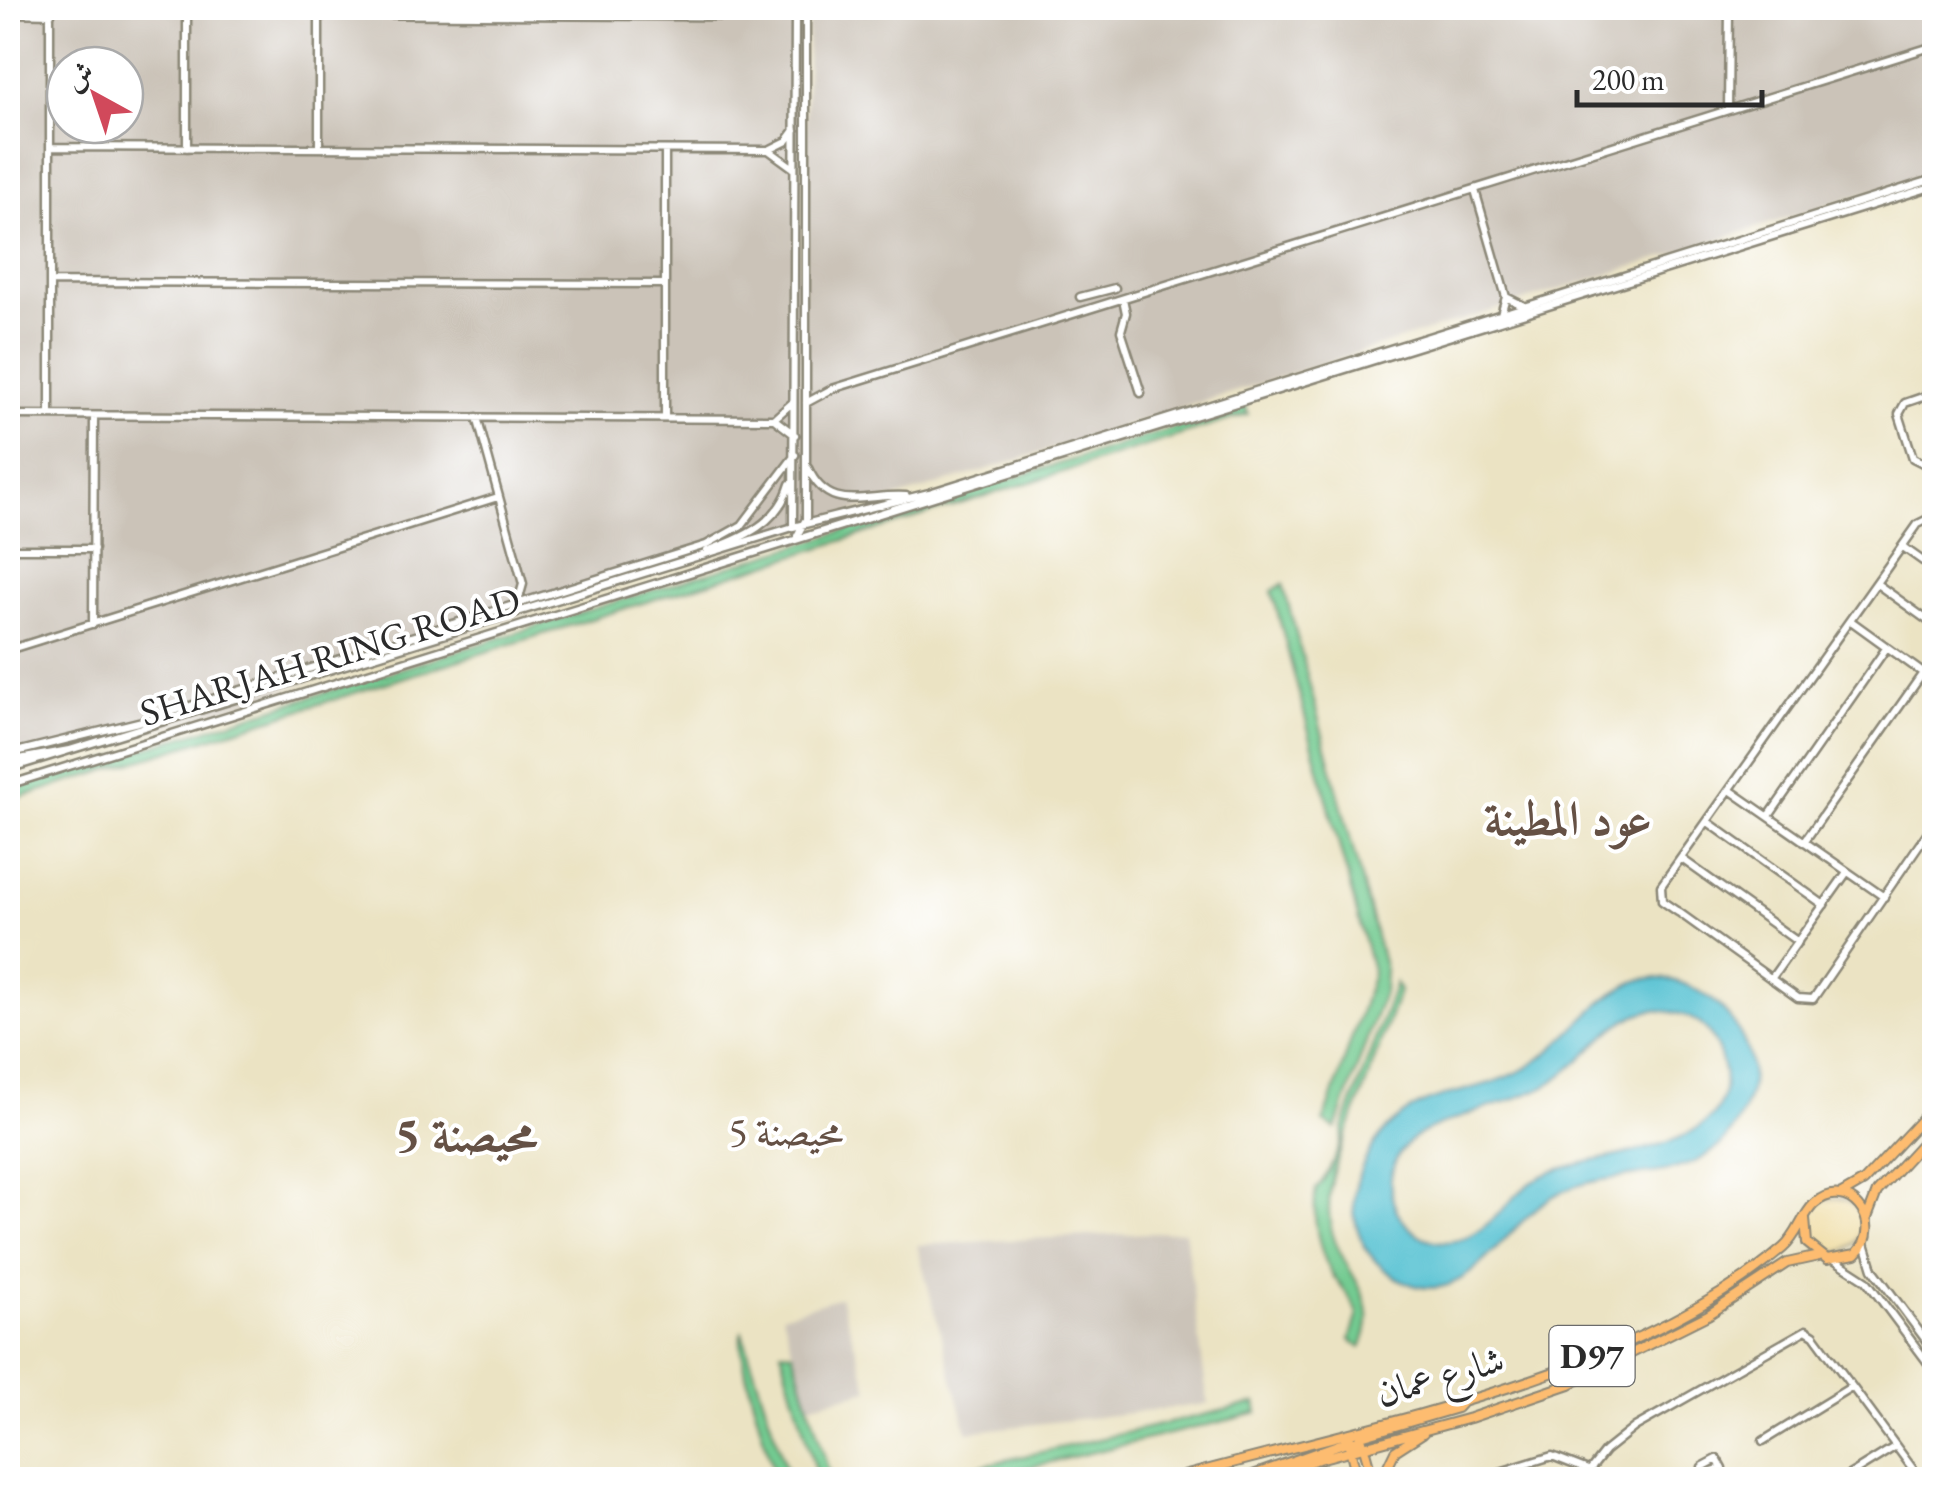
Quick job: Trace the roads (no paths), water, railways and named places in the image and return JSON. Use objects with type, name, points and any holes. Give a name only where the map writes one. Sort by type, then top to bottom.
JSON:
[{"type":"main road","points":[[1934,1106],[1864,1182],[1821,1199],[1805,1218],[1808,1243],[1819,1256],[1850,1258],[1865,1243],[1868,1218],[1882,1186],[1934,1130]]},
{"type":"main road","points":[[1838,1195],[1853,1200],[1868,1218]]},
{"type":"main road","name":"شارع عمان","points":[[1168,1480],[1356,1434],[1561,1369],[1663,1324],[1781,1250],[1805,1218]]},
{"type":"main road","name":"شارع عمان","points":[[1356,1434],[1430,1428],[1508,1406],[1606,1368],[1708,1315],[1787,1263],[1819,1256]]},
{"type":"main road","points":[[1381,1480],[1395,1452],[1430,1428]]},
{"type":"main road","points":[[1356,1434],[1350,1446],[1358,1480]]},
{"type":"main road","points":[[1356,1434],[1374,1480]]},
{"type":"main road","name":"شارع عمان","points":[[1246,1478],[1350,1446],[1356,1434]]},
{"type":"main road","points":[[1246,1478],[1264,1467],[1350,1446]]},
{"type":"main road","points":[[1279,1469],[1319,1469],[1345,1480]]},
{"type":"street","points":[[187,148],[188,8]]},
{"type":"street","points":[[664,569],[768,521],[787,495],[794,466],[795,8]]},
{"type":"street","points":[[806,8],[806,524]]},
{"type":"street","points":[[1728,110],[1729,8]]},
{"type":"street","points":[[8,13],[50,11],[50,414]]},
{"type":"street","points":[[319,148],[319,11],[665,12],[795,17]]},
{"type":"street","points":[[805,380],[816,390],[832,388],[1934,46]]},
{"type":"street","points":[[50,147],[769,150],[782,145],[795,130]]},
{"type":"street","points":[[665,150],[665,418]]},
{"type":"street","points":[[769,150],[794,169]]},
{"type":"street","points":[[668,580],[798,533],[806,524],[912,498],[1934,182]]},
{"type":"street","points":[[668,580],[1934,182]]},
{"type":"street","points":[[1475,190],[1506,297],[1500,314]]},
{"type":"street","points":[[50,282],[665,284]]},
{"type":"street","points":[[1080,296],[1115,288]]},
{"type":"street","points":[[1091,294],[1096,307]]},
{"type":"street","points":[[1506,297],[1526,307]]},
{"type":"street","points":[[1123,299],[1126,313],[1121,331],[1141,394]]},
{"type":"street","points":[[806,403],[832,388]]},
{"type":"street","points":[[1934,392],[1901,408],[1911,453],[1918,462],[1934,461]]},
{"type":"street","points":[[774,418],[793,402]]},
{"type":"street","points":[[8,415],[774,418],[795,435]]},
{"type":"street","points":[[94,416],[94,624]]},
{"type":"street","points":[[477,417],[524,584],[540,598]]},
{"type":"street","points":[[8,758],[540,598],[725,537],[748,517],[795,455]]},
{"type":"street","points":[[805,456],[814,480],[836,498],[912,498]]},
{"type":"street","points":[[794,466],[798,533]]},
{"type":"street","points":[[8,650],[498,498]]},
{"type":"street","points":[[8,769],[664,569],[937,498]]},
{"type":"street","points":[[1934,518],[1914,531],[1669,877],[1664,896],[1678,912],[1788,991],[1806,996],[1823,987],[1934,823]]},
{"type":"street","points":[[1903,547],[1934,569]]},
{"type":"street","points":[[8,549],[94,549]]},
{"type":"street","name":"SHARJAH RING ROAD","points":[[8,785],[668,580]]},
{"type":"street","points":[[516,605],[524,584]]},
{"type":"street","points":[[1877,584],[1934,625]]},
{"type":"street","points":[[1851,621],[1934,681]]},
{"type":"street","points":[[1768,816],[1887,646]]},
{"type":"street","points":[[1804,842],[1923,672]]},
{"type":"street","points":[[8,758],[70,750]]},
{"type":"street","points":[[1730,790],[1884,898]]},
{"type":"street","points":[[1708,822],[1824,905]]},
{"type":"street","points":[[1925,838],[1934,831]]},
{"type":"street","points":[[1682,859],[1798,942]]},
{"type":"street","points":[[1772,979],[1847,872]]},
{"type":"street","points":[[1865,1243],[1873,1269],[1934,1351]]},
{"type":"street","points":[[1835,1260],[1866,1280],[1934,1371]]},
{"type":"street","points":[[1582,1480],[1635,1427],[1788,1340],[1807,1336],[1822,1348],[1921,1480]]},
{"type":"street","points":[[1763,1441],[1851,1387]]},
{"type":"street","points":[[1842,1480],[1896,1446]]},
{"type":"street","points":[[1474,1480],[1552,1456],[1588,1470]]},
{"type":"street","points":[[1689,1480],[1701,1473]]},
{"type":"water","points":[[1655,978],[1679,982],[1701,992],[1729,1017],[1746,1046],[1752,1078],[1747,1101],[1731,1133],[1709,1154],[1684,1166],[1598,1181],[1543,1203],[1472,1272],[1453,1283],[1432,1288],[1409,1284],[1383,1268],[1361,1238],[1354,1201],[1363,1165],[1391,1125],[1427,1102],[1489,1084],[1531,1065],[1597,1006],[1626,986]],"holes":[[[1652,1010],[1697,1021],[1715,1043],[1725,1079],[1719,1106],[1700,1126],[1641,1150],[1549,1173],[1527,1186],[1473,1234],[1451,1241],[1431,1240],[1414,1232],[1401,1218],[1393,1200],[1391,1180],[1396,1161],[1409,1142],[1435,1127],[1549,1084],[1609,1032]]]},
{"type":"district","name":"عود المطينة","points":[[1568,818]]},
{"type":"district","name":"محيصنة 5","points":[[786,1132]]},
{"type":"district","name":"محيصنة 5","points":[[466,1134]]}]
